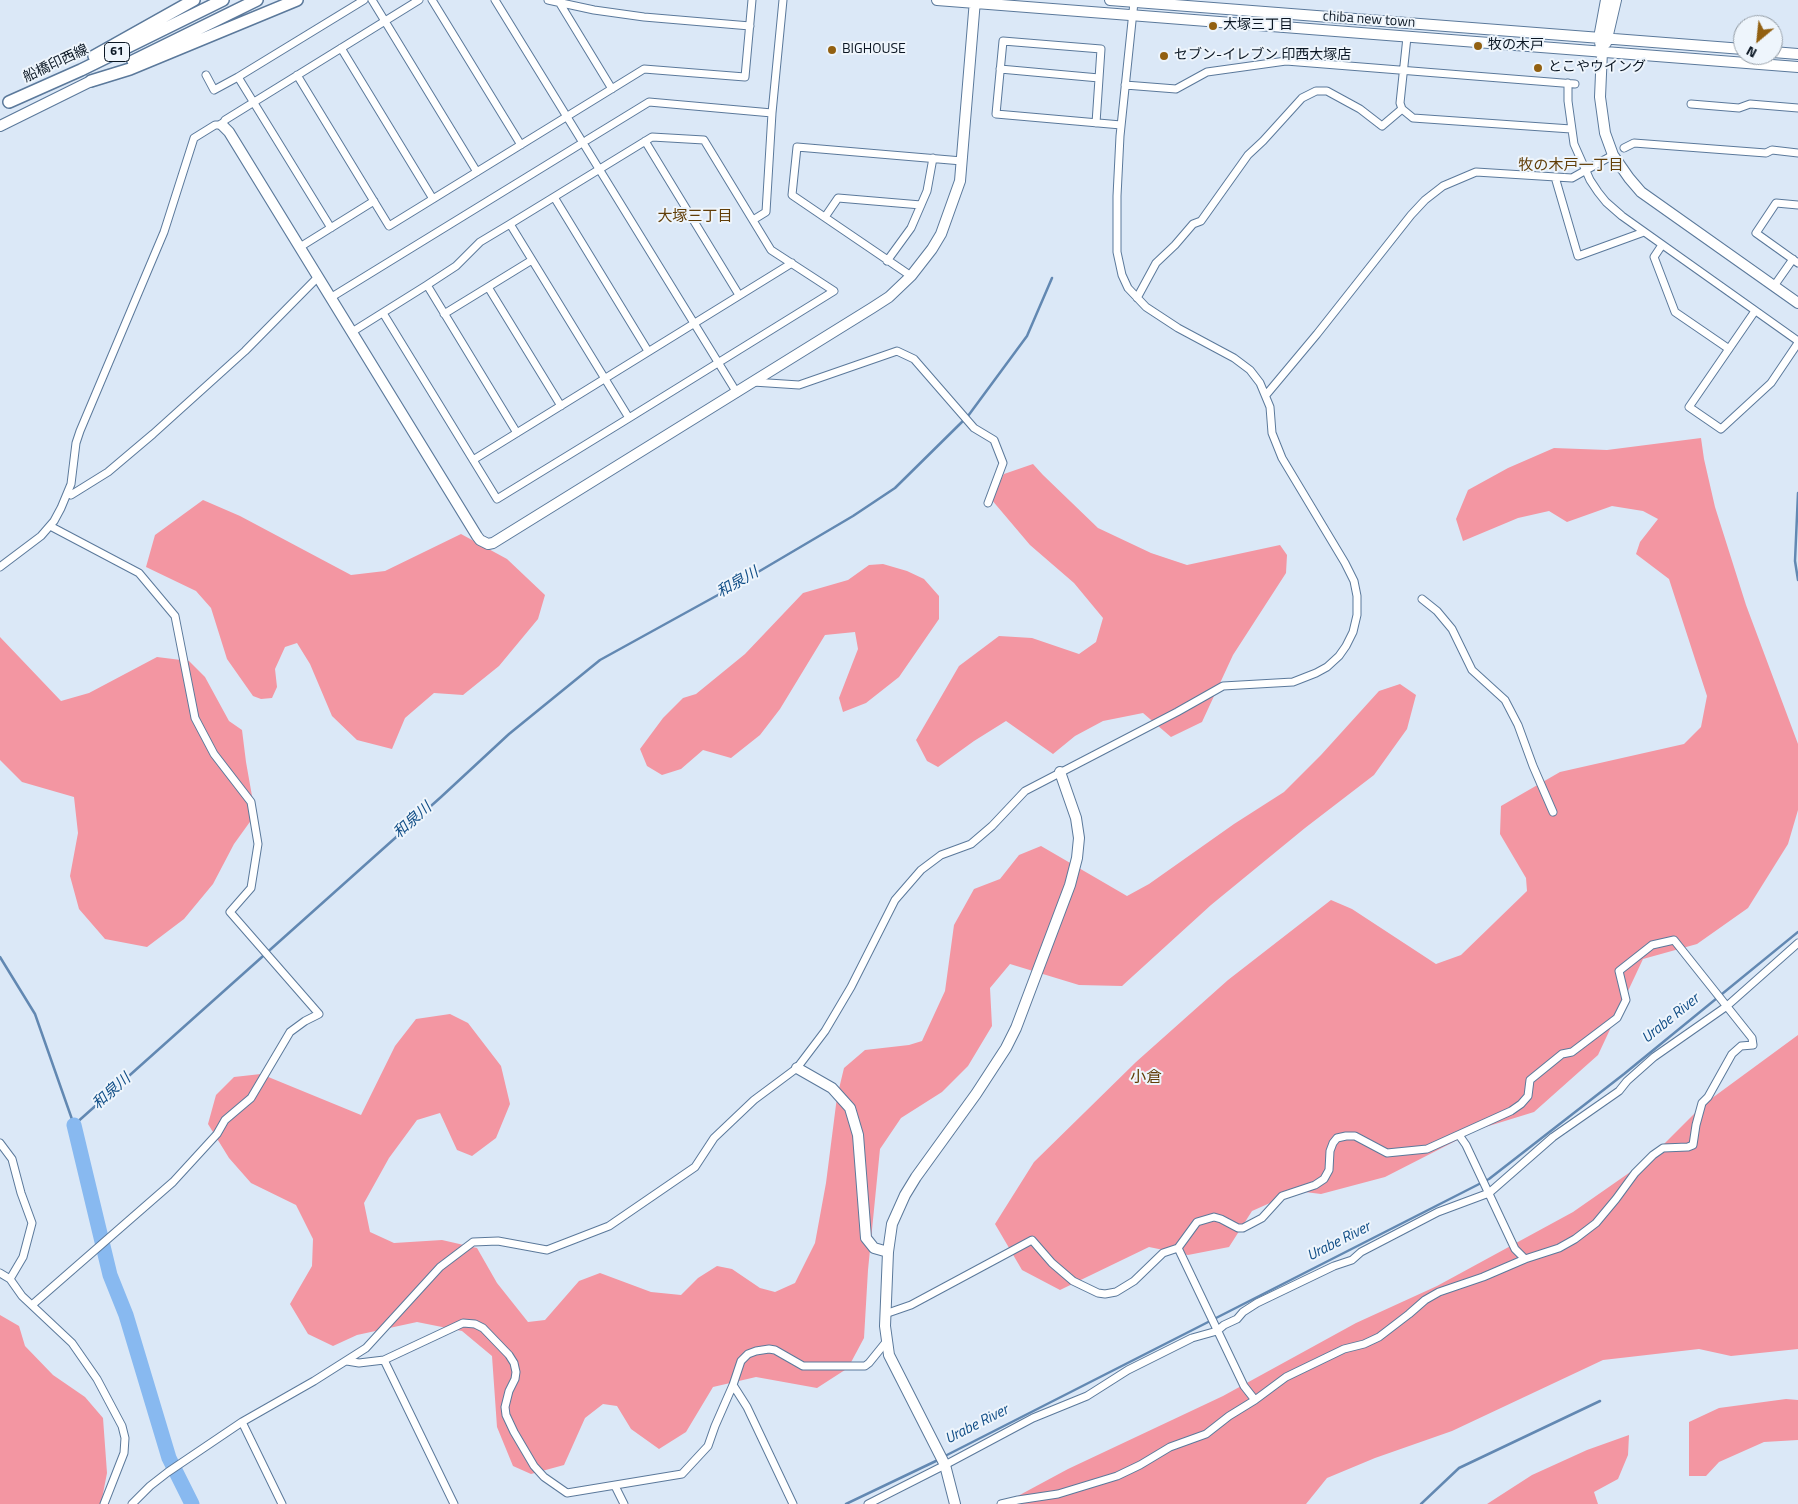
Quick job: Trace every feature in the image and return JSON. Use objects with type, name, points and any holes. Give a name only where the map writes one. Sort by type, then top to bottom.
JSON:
[{"type":"main road","points":[[4,105],[194,0]]},
{"type":"main road","name":"船橋印西線","points":[[4,105],[89,66],[223,0]]},
{"type":"main road","name":"61","points":[[91,81],[257,0]]},
{"type":"main road","name":"61","points":[[91,81],[130,69],[297,0]]},
{"type":"street","points":[[206,75],[214,90],[364,0]]},
{"type":"street","points":[[372,0],[478,172]]},
{"type":"street","points":[[222,125],[225,120],[419,0]]},
{"type":"street","points":[[432,0],[521,145]]},
{"type":"street","points":[[496,0],[737,392]]},
{"type":"street","points":[[548,0],[644,17],[750,26]]},
{"type":"street","points":[[297,76],[389,226],[644,69],[745,77],[752,0]]},
{"type":"street","points":[[753,220],[766,212],[772,113],[783,0]]},
{"type":"street","name":"chiba new town","points":[[937,0],[1798,66]]},
{"type":"street","name":"chiba new town","points":[[1110,0],[1733,48]]},
{"type":"street","points":[[1606,0],[1600,97],[1605,133],[1613,155],[1629,178],[1647,197],[1798,303]]},
{"type":"street","points":[[1604,38],[1616,0]]},
{"type":"street","points":[[559,2],[612,89]]},
{"type":"street","points":[[0,567],[41,536],[50,526],[66,496],[71,484],[76,443],[80,431],[164,232],[192,141],[215,125],[222,125],[229,132],[477,536],[488,544],[872,308],[889,297],[911,276],[941,234],[960,181],[975,2]]},
{"type":"street","points":[[132,1504],[150,1486],[170,1471],[242,1422],[366,1348],[440,1267],[473,1242],[498,1241],[547,1250],[609,1226],[695,1167],[714,1138],[754,1100],[797,1068],[825,1031],[851,988],[895,900],[922,870],[941,856],[972,844],[1025,791],[1223,686],[1293,682],[1327,667],[1339,656],[1346,646],[1353,632],[1357,616],[1357,596],[1354,581],[1282,458],[1272,433],[1270,408],[1260,383],[1245,366],[1228,354],[1154,312],[1128,288],[1122,275],[1117,252],[1117,196],[1121,125],[1134,2]]},
{"type":"street","points":[[1407,37],[1400,104],[1402,109],[1413,118],[1571,129]]},
{"type":"street","points":[[1096,123],[1101,50],[1003,40],[996,114],[1096,123],[1121,125]]},
{"type":"street","points":[[341,48],[434,199]]},
{"type":"street","points":[[1783,53],[1798,54]]},
{"type":"street","points":[[1126,85],[1176,89],[1207,72],[1286,61],[1571,84],[1568,101],[1574,144],[1585,170],[1606,202],[1622,216],[1662,244],[1755,311],[1798,342],[1771,383],[1721,429],[1689,407],[1755,311]]},
{"type":"street","points":[[1000,69],[1099,78]]},
{"type":"street","points":[[238,77],[331,228]]},
{"type":"street","points":[[0,126],[91,81]]},
{"type":"street","points":[[1137,298],[1156,264],[1176,246],[1193,224],[1201,221],[1248,155],[1264,141],[1302,98],[1316,91],[1327,91],[1360,109],[1382,126],[1402,109]]},
{"type":"street","points":[[587,140],[649,102],[772,113]]},
{"type":"street","points":[[1691,104],[1739,108],[1750,104],[1798,108]]},
{"type":"street","points":[[352,332],[383,312],[427,285],[456,266],[480,242],[652,137],[704,140],[772,250],[834,291],[497,499],[383,312]]},
{"type":"street","points":[[645,141],[739,295]]},
{"type":"street","points":[[1624,148],[1634,143],[1766,153],[1772,150],[1798,153]]},
{"type":"street","points":[[335,296],[579,145]]},
{"type":"street","points":[[911,276],[792,195],[796,147],[962,161]]},
{"type":"street","points":[[1266,395],[1317,334],[1411,214],[1443,186],[1476,172],[1572,178],[1613,155]]},
{"type":"street","points":[[888,261],[911,228],[922,205],[927,192],[933,158]]},
{"type":"street","points":[[1555,177],[1578,256],[1644,232]]},
{"type":"street","points":[[554,198],[648,351]]},
{"type":"street","points":[[825,218],[838,198],[922,205]]},
{"type":"street","points":[[300,247],[374,201]]},
{"type":"street","points":[[1774,286],[1795,261],[1756,233],[1776,203],[1798,205]]},
{"type":"street","points":[[510,224],[629,418]]},
{"type":"street","points":[[1662,244],[1654,257],[1675,312],[1729,349]]},
{"type":"street","points":[[444,314],[532,260]]},
{"type":"street","points":[[473,460],[792,263]]},
{"type":"street","points":[[71,495],[108,472],[153,434],[245,351],[318,277]]},
{"type":"street","points":[[427,285],[517,433]]},
{"type":"street","points":[[488,287],[561,406]]},
{"type":"street","points":[[753,382],[799,385],[897,351],[914,359],[974,428],[994,440],[1002,463],[988,503]]},
{"type":"street","points":[[32,1306],[173,1182],[217,1134],[226,1120],[251,1098],[290,1032],[319,1014],[230,912],[250,888],[258,844],[251,802],[214,754],[195,718],[175,616],[139,573],[50,526]]},
{"type":"street","points":[[1422,599],[1437,611],[1449,625],[1472,670],[1505,700],[1518,725],[1553,812]]},
{"type":"street","points":[[955,1504],[945,1466],[897,1372],[889,1355],[886,1342],[885,1314],[888,1252],[892,1224],[905,1195],[1006,1048],[1016,1028],[1070,885],[1077,858],[1079,838],[1076,818],[1060,772]]},
{"type":"street","points":[[885,1314],[911,1305],[1032,1240],[1052,1263],[1073,1281],[1098,1293],[1105,1294],[1125,1288],[1163,1253],[1178,1248],[1197,1222],[1214,1217],[1221,1218],[1238,1228],[1244,1228],[1262,1218],[1282,1196],[1316,1185],[1324,1179],[1329,1170],[1330,1151],[1337,1138],[1355,1136],[1387,1153],[1427,1149],[1511,1111],[1528,1096],[1530,1080],[1562,1054],[1572,1052],[1616,1018],[1626,1000],[1619,971],[1652,945],[1674,940],[1752,1038],[1753,1045],[1741,1046],[1732,1054],[1708,1097],[1702,1103],[1693,1144],[1688,1147],[1664,1148],[1652,1155],[1635,1173],[1603,1215],[1584,1234],[1559,1248],[1438,1292],[1425,1300],[1379,1337],[1364,1344],[1344,1349],[1286,1377],[1206,1434],[1170,1447],[1117,1476],[1058,1494],[1001,1504]]},
{"type":"street","points":[[868,1504],[945,1466],[1033,1418],[1087,1396],[1128,1370],[1192,1338],[1217,1331],[1224,1325],[1237,1319],[1243,1312],[1257,1303],[1334,1266],[1352,1260],[1360,1252],[1438,1212],[1489,1193],[1553,1137],[1619,1091],[1654,1057],[1727,1006],[1798,944]]},
{"type":"street","points":[[797,1068],[832,1088],[850,1108],[858,1135],[866,1238],[874,1248],[888,1252]]},
{"type":"street","points":[[1459,1135],[1466,1145],[1515,1249],[1525,1259]]},
{"type":"street","points":[[0,1143],[12,1159],[21,1193],[32,1223],[23,1258],[10,1279]]},
{"type":"street","points":[[1178,1248],[1244,1386],[1255,1400]]},
{"type":"street","points":[[0,1273],[10,1279],[22,1296],[72,1343],[97,1379],[122,1426],[125,1438],[124,1453],[104,1504]]},
{"type":"street","points":[[347,1361],[359,1364],[384,1360],[463,1323],[475,1324],[483,1328],[509,1355],[514,1363],[515,1379],[507,1399],[506,1414],[525,1450],[544,1477],[567,1493],[682,1474],[687,1471],[708,1446],[741,1361],[748,1354],[769,1349],[775,1350],[803,1366],[865,1366],[886,1342]]},
{"type":"street","points":[[384,1360],[454,1504]]},
{"type":"street","points":[[733,1385],[747,1407],[793,1504]]},
{"type":"street","points":[[242,1422],[282,1504]]},
{"type":"street","points":[[615,1486],[624,1504]]},
{"type":"shaded area","points":[[1701,438],[1715,507],[1746,605],[1798,744],[1798,810],[1788,844],[1748,908],[1697,944],[1643,959],[1598,1055],[1534,1112],[1479,1129],[1385,1177],[1321,1194],[1297,1191],[1252,1211],[1229,1247],[1188,1255],[1149,1247],[1060,1290],[1022,1270],[995,1224],[1034,1162],[1136,1062],[1228,980],[1331,900],[1352,909],[1436,964],[1461,955],[1527,891],[1526,878],[1500,834],[1501,806],[1560,772],[1684,744],[1701,727],[1707,696],[1669,579],[1636,554],[1640,542],[1658,519],[1643,511],[1612,506],[1567,522],[1549,511],[1518,518],[1463,541],[1456,519],[1468,490],[1508,468],[1554,448],[1607,450]]},
{"type":"shaded area","points":[[1033,464],[1098,528],[1151,553],[1187,565],[1280,545],[1287,555],[1286,573],[1233,655],[1202,722],[1171,737],[1143,713],[1103,721],[1075,736],[1053,754],[1006,721],[938,767],[927,761],[916,740],[959,666],[999,636],[1032,638],[1079,654],[1096,642],[1103,618],[1074,583],[1030,545],[991,499],[1004,474]]},
{"type":"shaded area","points":[[203,500],[240,516],[351,575],[385,571],[461,534],[507,559],[545,595],[538,619],[499,666],[463,695],[434,693],[405,718],[392,749],[357,740],[332,716],[310,664],[297,643],[285,647],[275,669],[277,687],[272,698],[261,699],[253,696],[227,659],[211,608],[196,591],[146,567],[155,535]]},
{"type":"shaded area","points":[[883,564],[907,571],[924,579],[939,596],[939,619],[899,677],[866,703],[843,712],[839,698],[858,649],[855,632],[825,635],[780,709],[760,735],[731,758],[703,750],[681,769],[662,775],[647,766],[640,749],[663,718],[683,698],[696,694],[745,654],[803,593],[848,580],[869,565]]},
{"type":"shaded area","points":[[0,637],[61,701],[89,693],[157,657],[189,661],[205,677],[229,721],[242,730],[252,796],[257,812],[234,844],[213,884],[184,919],[147,947],[105,939],[79,909],[70,876],[78,833],[74,797],[22,782],[0,760]]},
{"type":"shaded area","points":[[1400,684],[1416,695],[1407,729],[1374,775],[1305,828],[1211,905],[1122,986],[1079,985],[1010,964],[990,988],[992,1026],[968,1066],[942,1092],[901,1118],[880,1149],[868,1270],[864,1338],[848,1368],[817,1388],[756,1377],[713,1387],[686,1432],[659,1449],[631,1429],[617,1406],[603,1404],[585,1418],[564,1465],[531,1474],[513,1466],[497,1427],[492,1356],[462,1331],[417,1322],[357,1335],[333,1346],[308,1334],[290,1304],[312,1266],[313,1239],[296,1205],[251,1183],[229,1158],[208,1124],[216,1095],[234,1077],[261,1074],[361,1115],[395,1046],[416,1019],[450,1014],[468,1023],[501,1066],[510,1104],[496,1138],[472,1156],[457,1150],[440,1113],[417,1120],[389,1158],[364,1203],[370,1232],[394,1243],[442,1240],[477,1248],[497,1283],[528,1322],[545,1320],[579,1281],[600,1273],[651,1292],[681,1295],[698,1278],[717,1266],[732,1269],[760,1288],[775,1292],[795,1283],[815,1243],[826,1183],[837,1097],[844,1068],[865,1050],[909,1045],[922,1041],[945,991],[954,925],[974,889],[1000,879],[1019,855],[1041,846],[1127,896],[1149,884],[1234,824],[1284,792],[1321,755],[1379,691]]},
{"type":"shaded area","points":[[1798,1035],[1798,1349],[1731,1356],[1699,1349],[1603,1360],[1452,1431],[1375,1458],[1327,1478],[1306,1504],[1003,1504],[1068,1469],[1223,1396],[1356,1323],[1437,1286],[1573,1212],[1649,1159],[1704,1104]]},
{"type":"shaded area","points":[[0,1315],[19,1326],[25,1346],[53,1375],[85,1397],[103,1418],[107,1473],[101,1504],[0,1504]]},
{"type":"shaded area","points":[[1786,1399],[1798,1400],[1798,1440],[1764,1442],[1719,1462],[1706,1476],[1689,1476],[1689,1422],[1719,1408]]},
{"type":"shaded area","points":[[1629,1435],[1628,1455],[1618,1479],[1594,1492],[1598,1504],[1487,1504],[1532,1475],[1587,1450]]},
{"type":"waterway","name":"和泉川","points":[[0,957],[35,1014],[74,1125],[509,734],[600,660],[736,585],[853,516],[895,488],[968,416],[1027,336],[1052,278]]},
{"type":"waterway","name":"Urabe River","points":[[1798,493],[1795,561],[1798,580]]},
{"type":"waterway","name":"Urabe River","points":[[943,1457],[1489,1179],[1624,1074],[1798,932]]},
{"type":"waterway","name":"和泉川","points":[[74,1125],[110,1275],[126,1315],[169,1458],[192,1504]]},
{"type":"waterway","points":[[1421,1504],[1459,1468],[1600,1401]]},
{"type":"waterway","name":"Urabe River","points":[[846,1504],[938,1460]]},
{"type":"place","name":"大塚三丁目","points":[[1213,26]]},
{"type":"place","name":"牧の木戸","points":[[1478,46]]},
{"type":"place","name":"BIGHOUSE","points":[[832,50]]},
{"type":"place","name":"セブン-イレブン 印西大塚店","points":[[1164,56]]},
{"type":"place","name":"とこやウイング","points":[[1538,68]]},
{"type":"district","name":"牧の木戸一丁目","points":[[1571,166]]},
{"type":"district","name":"大塚三丁目","points":[[695,217]]},
{"type":"district","name":"小倉","points":[[1146,1078]]}]
